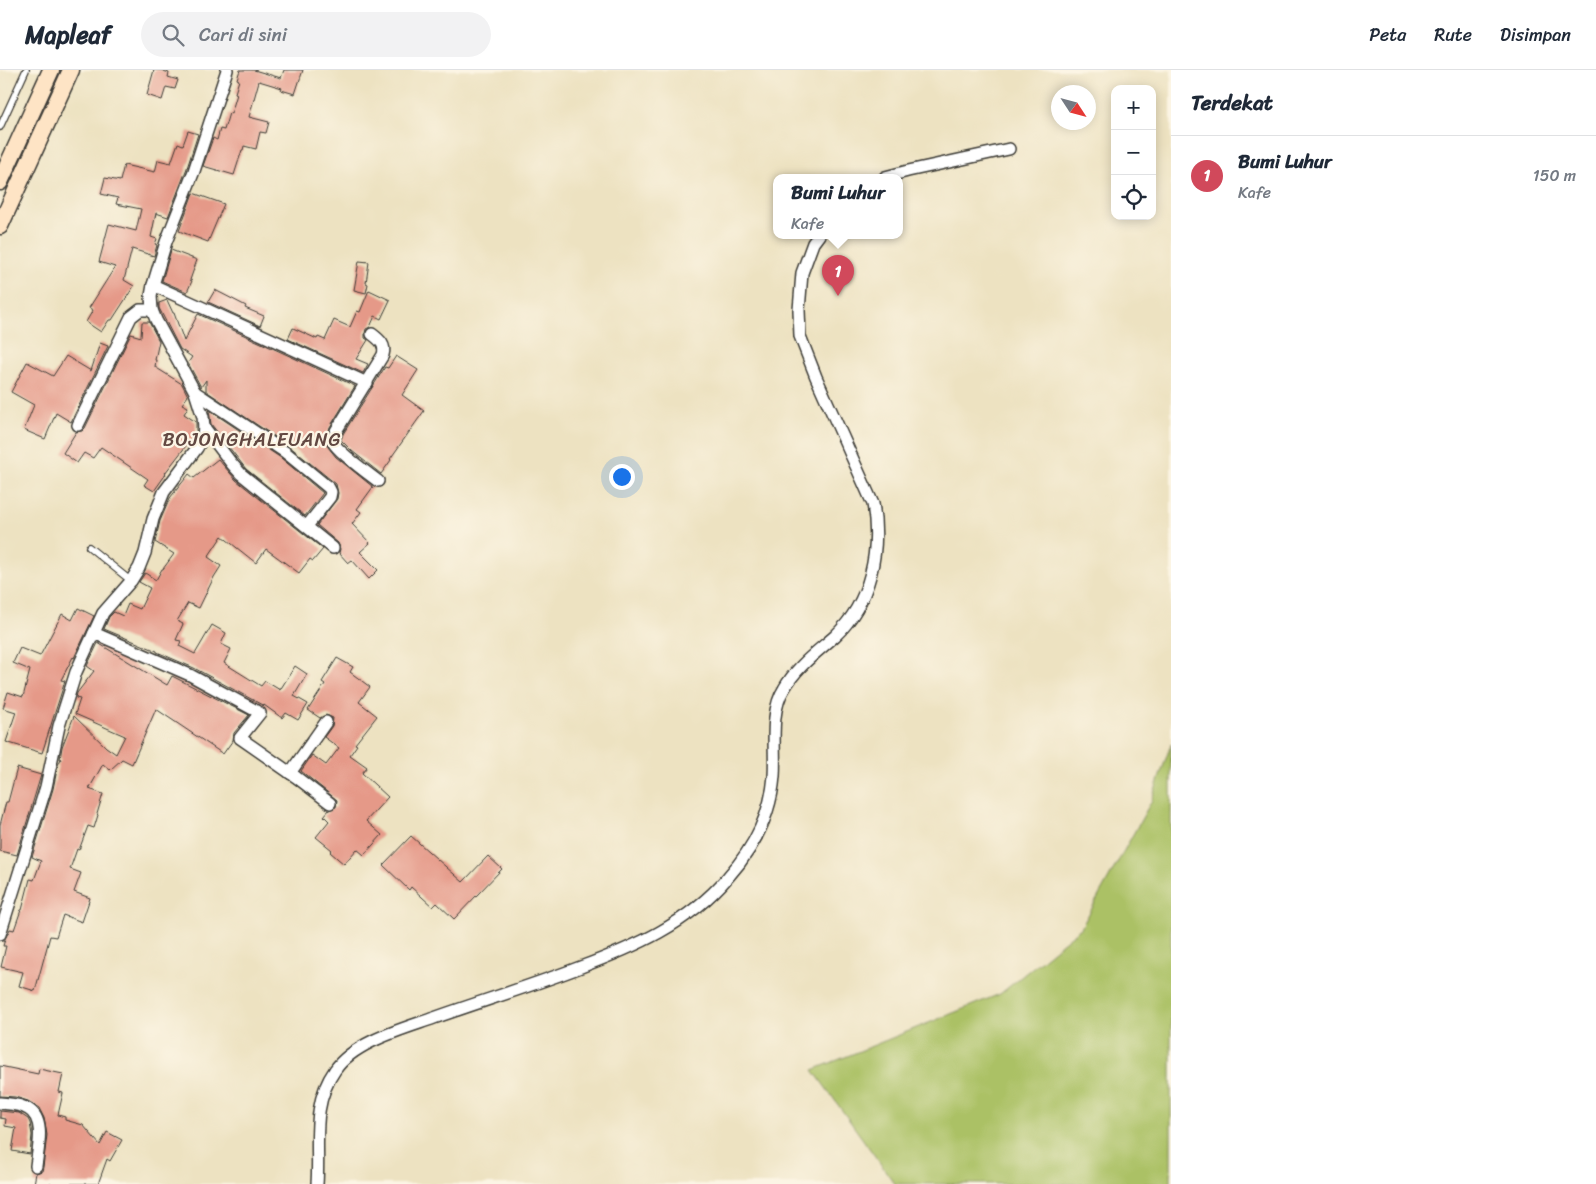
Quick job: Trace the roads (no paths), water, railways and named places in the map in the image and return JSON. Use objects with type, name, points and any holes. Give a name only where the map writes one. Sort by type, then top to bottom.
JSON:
[{"type":"main road","points":[[0,182],[51,70]]},
{"type":"main road","points":[[0,226],[71,70]]},
{"type":"main road","points":[[26,124],[43,131]]},
{"type":"street","points":[[0,934],[46,787],[66,703],[76,672],[103,613],[139,568],[145,553],[153,519],[164,492],[203,438],[204,427],[200,403],[156,320],[152,310],[151,296],[166,242],[194,171],[227,70]]},
{"type":"street","points":[[897,174],[1009,150]]},
{"type":"street","points":[[317,1184],[317,1126],[321,1097],[336,1069],[357,1048],[412,1026],[546,980],[644,941],[672,925],[702,903],[728,878],[756,838],[772,792],[776,716],[781,693],[786,684],[801,667],[838,633],[851,616],[867,585],[874,561],[876,521],[873,504],[816,377],[800,336],[798,310],[802,273],[816,239]]},
{"type":"street","points":[[153,285],[367,383]]},
{"type":"street","points":[[78,425],[131,317],[140,310],[152,310]]},
{"type":"street","points":[[372,334],[384,345],[385,350],[367,383],[336,431],[333,441],[334,445],[378,481]]},
{"type":"street","points":[[195,392],[285,452],[328,488],[331,492],[330,497],[306,526]]},
{"type":"street","points":[[204,427],[242,474],[332,548]]},
{"type":"street","points":[[94,633],[190,675],[260,713],[240,738],[330,803]]},
{"type":"street","points":[[290,773],[326,722]]},
{"type":"street","points":[[0,1103],[27,1108],[36,1117],[39,1134],[36,1166]]},
{"type":"lane","points":[[0,127],[26,70]]},
{"type":"lane","points":[[88,547],[130,581]]},
{"type":"place","name":"Bumi Luhur","points":[[838,296]]},
{"type":"district","name":"BOJONGHALEUANG","points":[[252,439]]}]
